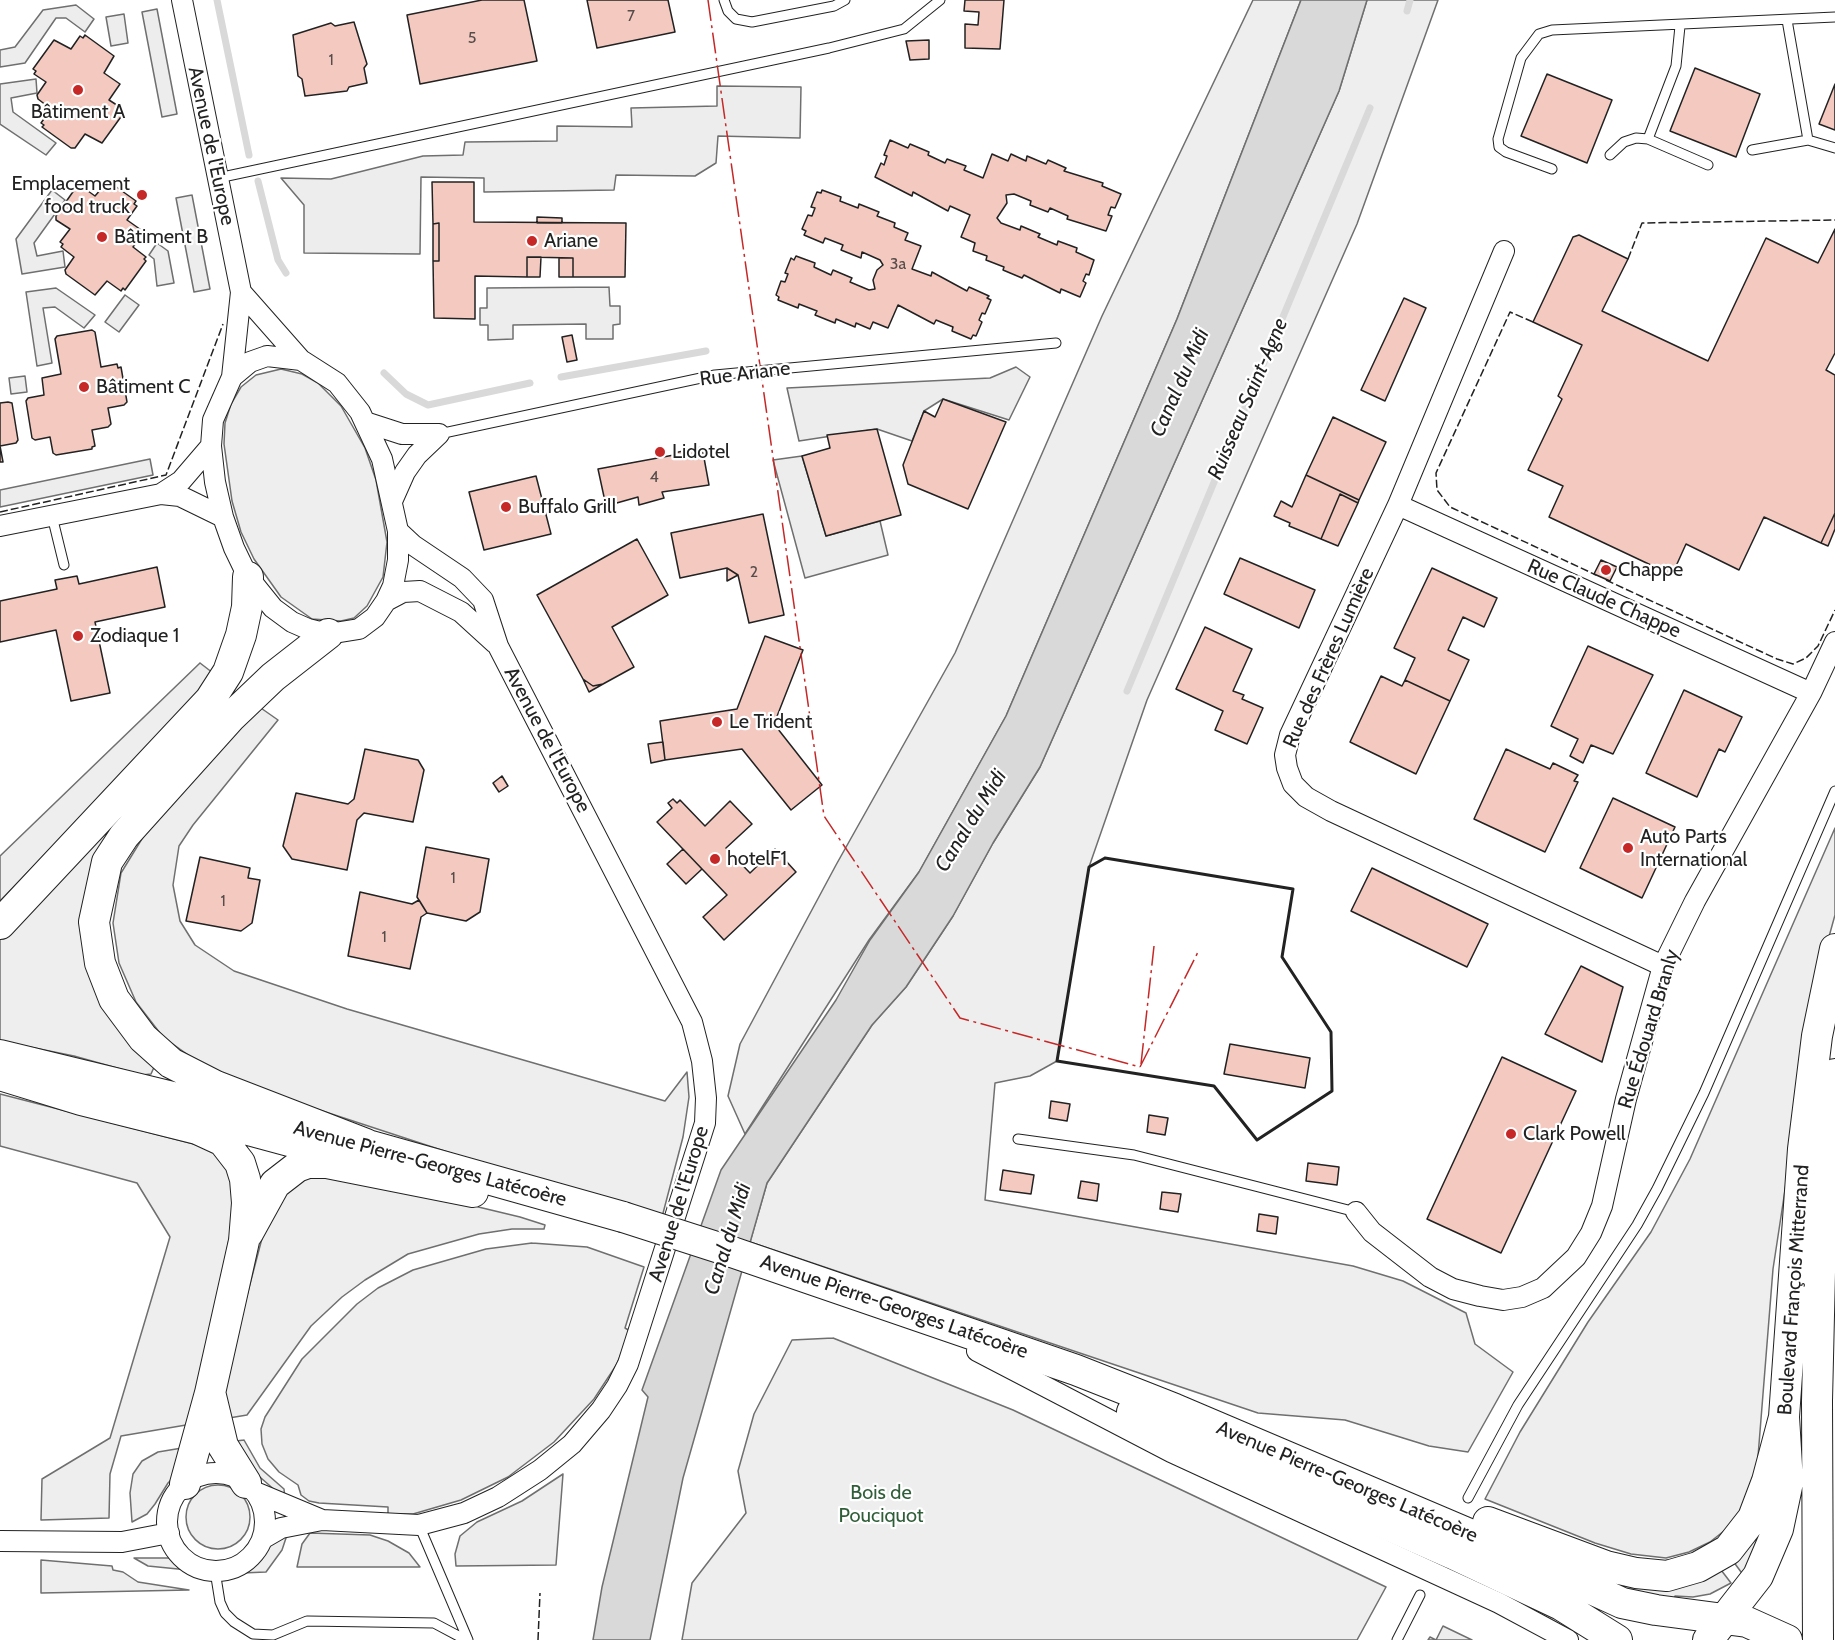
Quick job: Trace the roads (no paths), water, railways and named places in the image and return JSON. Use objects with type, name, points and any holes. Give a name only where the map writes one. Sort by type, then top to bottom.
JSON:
[{"type":"main road","points":[[0,924],[210,700],[228,672],[241,635],[247,607],[249,576]]},
{"type":"main road","points":[[328,634],[273,677],[230,718],[124,836],[107,862],[99,887],[94,922],[100,963],[114,999],[143,1038],[171,1063],[216,1086],[366,1144]]},
{"type":"main road","name":"Boulevard François Mitterrand","points":[[1718,1629],[1758,1576],[1778,1529],[1788,1482],[1784,1417],[1803,1149],[1817,1036],[1835,949]]},
{"type":"main road","name":"Avenue Pierre-Georges Latécoère","points":[[0,1055],[366,1144],[822,1290],[974,1333],[1175,1409],[1500,1547],[1622,1603],[1656,1610],[1718,1629],[1747,1622],[1787,1640]]},
{"type":"main road","points":[[0,1074],[197,1129],[223,1141],[234,1152],[245,1179],[247,1203],[244,1241],[210,1393],[185,1484]]},
{"type":"main road","name":"Avenue Pierre-Georges Latécoère","points":[[0,1074],[119,1096],[484,1195],[622,1225]]},
{"type":"main road","name":"Boulevard François Mitterrand","points":[[1818,1640],[1817,1401],[1820,1272],[1827,1133],[1835,1074]]},
{"type":"main road","points":[[244,1241],[275,1184],[297,1167],[308,1163],[327,1163],[484,1195]]},
{"type":"main road","name":"Avenue Pierre-Georges Latécoère","points":[[822,1290],[1075,1387],[1453,1554],[1561,1605],[1617,1640]]},
{"type":"main road","points":[[210,1393],[223,1446],[250,1487]]},
{"type":"main road","points":[[1175,1409],[1250,1430],[1606,1566],[1635,1573],[1667,1576],[1716,1559],[1742,1534],[1762,1496],[1784,1417]]},
{"type":"street","name":"Avenue de l'Europe","points":[[182,0],[241,292],[232,377],[213,420],[211,446],[215,482],[223,517],[234,548],[249,576],[273,608],[292,622],[328,634],[359,629],[375,617],[386,601],[393,586],[398,560],[398,531],[393,499],[382,459],[365,422],[351,399],[337,383],[301,360],[241,292]]},
{"type":"street","name":"Rue des Frères Lumière","points":[[1504,251],[1398,505],[1290,735],[1285,754],[1287,768],[1293,784],[1306,797],[1331,811],[1664,966]]},
{"type":"street","name":"Avenue de l'Europe","points":[[232,377],[250,362],[267,356],[301,360]]},
{"type":"street","name":"Rue Ariane","points":[[365,422],[402,434],[440,434]]},
{"type":"street","points":[[393,499],[405,472],[417,455],[440,434]]},
{"type":"street","points":[[160,494],[181,481],[211,446]]},
{"type":"street","points":[[0,526],[160,494],[180,495],[223,517]]},
{"type":"street","name":"Rue Claude Chappe","points":[[1398,505],[1811,693]]},
{"type":"street","name":"Avenue de l'Europe","points":[[262,1539],[281,1528],[322,1520],[419,1525],[464,1513],[498,1497],[540,1470],[572,1444],[601,1410],[617,1386],[636,1343],[705,1123],[706,1098],[702,1061],[692,1023],[498,646],[483,600],[462,578],[412,545],[398,531]]},
{"type":"street","name":"Avenue de l'Europe","points":[[386,601],[403,592],[420,591],[437,597],[461,612],[498,646]]},
{"type":"street","name":"Rue Édouard Branly","points":[[1356,1212],[1372,1232],[1408,1260],[1453,1289],[1503,1300],[1543,1288],[1576,1257],[1591,1233],[1602,1206],[1626,1099],[1664,966],[1695,901],[1811,693],[1835,642]]},
{"type":"street","name":"Avenue Pierre-Georges Latécoère","points":[[977,1351],[1171,1452],[1499,1603],[1568,1640]]},
{"type":"street","points":[[215,1473],[231,1476],[250,1487],[263,1506],[265,1523],[262,1539],[255,1552],[244,1563],[230,1569],[215,1571],[199,1568],[185,1560],[175,1548],[169,1533],[170,1507],[185,1484],[199,1476],[215,1473]]},
{"type":"street","name":"Avenue de l'Europe","points":[[250,1487],[322,1520]]},
{"type":"street","points":[[0,1541],[122,1542],[169,1533]]},
{"type":"lane","points":[[723,0],[728,11],[736,18],[752,22],[834,6],[845,0]]},
{"type":"lane","points":[[218,178],[829,48],[904,28],[940,0]]},
{"type":"lane","points":[[1552,170],[1499,147],[1498,139],[1521,58],[1539,34],[1552,30],[1680,26],[1835,17]]},
{"type":"lane","points":[[1787,20],[1808,140]]},
{"type":"lane","points":[[1648,139],[1676,66],[1680,26]]},
{"type":"lane","points":[[1610,155],[1624,142],[1636,138],[1648,139],[1708,165]]},
{"type":"lane","points":[[1752,150],[1808,140],[1835,148]]},
{"type":"lane","name":"Rue Ariane","points":[[440,434],[715,375],[1056,343]]},
{"type":"lane","points":[[51,516],[64,565]]},
{"type":"lane","points":[[1468,1498],[1518,1405],[1637,1225],[1657,1189],[1704,1094],[1835,791]]},
{"type":"lane","points":[[1018,1139],[1134,1155],[1356,1212]]},
{"type":"lane","points":[[419,1525],[467,1640]]},
{"type":"lane","points":[[215,1571],[220,1602],[225,1613],[234,1622],[254,1634],[273,1635],[307,1621],[434,1623],[467,1640]]},
{"type":"lane","points":[[1397,1640],[1420,1595]]},
{"type":"water","name":"Canal du Midi","points":[[1301,0],[1367,0],[1339,91],[1040,767],[993,843],[953,916],[906,987],[872,1025],[767,1183],[683,1478],[650,1640],[593,1640],[602,1587],[648,1397],[642,1390],[721,1170],[836,1000],[870,940],[919,872],[1006,716],[1177,319]]},
{"type":"waterway","name":"Ruisseau Saint-Agne","points":[[217,0],[249,155]]},
{"type":"waterway","name":"Ruisseau Saint-Agne","points":[[1407,11],[1410,0]]},
{"type":"waterway","name":"Ruisseau Saint-Agne","points":[[1127,691],[1370,108]]},
{"type":"waterway","name":"Ruisseau Saint-Agne","points":[[258,181],[278,260],[286,273]]},
{"type":"waterway","name":"Ruisseau Saint-Agne","points":[[561,377],[706,351]]},
{"type":"waterway","name":"Ruisseau Saint-Agne","points":[[384,373],[406,394],[428,405],[530,383]]},
{"type":"place","name":"Bâtiment A","points":[[78,90]]},
{"type":"place","name":"Emplacement food truck","points":[[142,195]]},
{"type":"place","name":"Bâtiment B","points":[[102,237]]},
{"type":"place","name":"Ariane","points":[[532,241]]},
{"type":"place","name":"Bâtiment C","points":[[84,387]]},
{"type":"place","name":"Lidotel","points":[[660,452]]},
{"type":"place","name":"Buffalo Grill","points":[[506,507]]},
{"type":"place","name":"Chappe","points":[[1606,570]]},
{"type":"place","name":"Zodiaque 1","points":[[78,636]]},
{"type":"place","name":"Le Trident","points":[[717,722]]},
{"type":"place","name":"Auto Parts International","points":[[1628,848]]},
{"type":"place","name":"hotelF1","points":[[715,859]]},
{"type":"place","name":"Clark Powell","points":[[1511,1134]]},
{"type":"park label","name":"Bois de Pouciquot","points":[[881,1504]]}]
